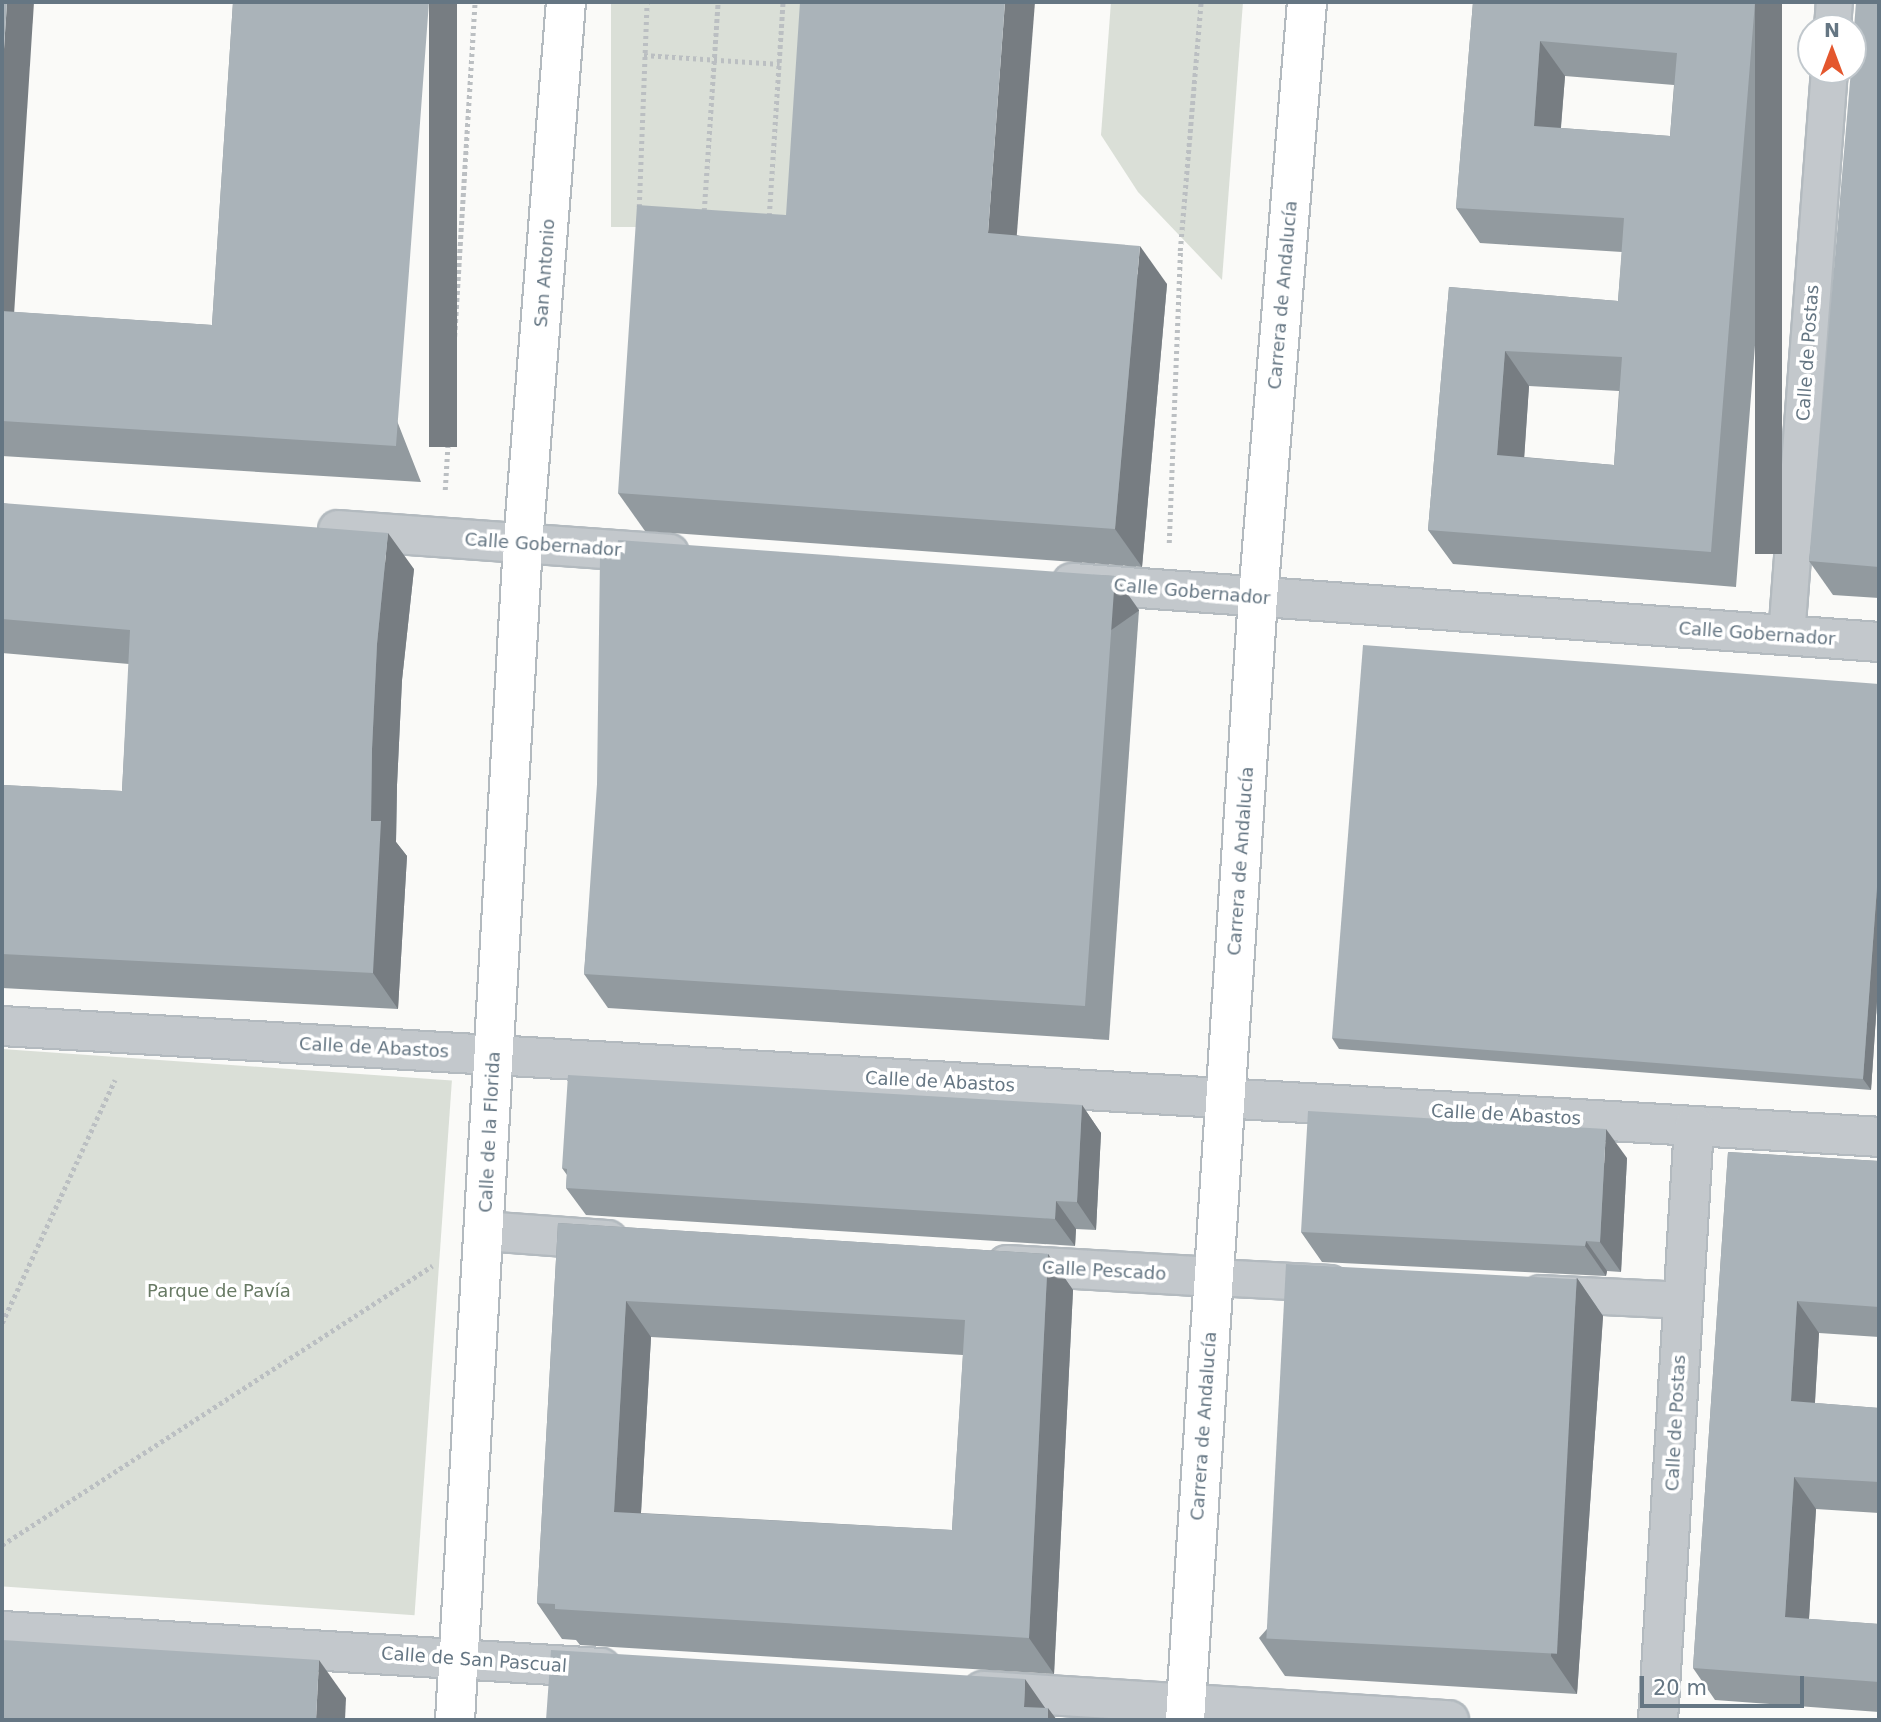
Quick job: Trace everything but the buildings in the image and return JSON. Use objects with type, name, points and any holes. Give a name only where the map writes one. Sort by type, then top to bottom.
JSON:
[{"type":"main road","name":"San Antonio","points":[[523,543],[566,2]]},
{"type":"main road","name":"Carrera de Andalucía","points":[[1186,1712],[1258,597],[1307,2]]},
{"type":"main road","name":"Calle de la Florida","points":[[455,1720],[523,543]]},
{"type":"street","name":"Calle de Postas","points":[[1786,636],[1828,84]]},
{"type":"street","name":"Calle Gobernador","points":[[304,528],[703,556]]},
{"type":"street","name":"Calle Gobernador","points":[[1044,580],[1879,642]]},
{"type":"street","name":"Calle de Abastos","points":[[2,1026],[1879,1137]]},
{"type":"street","name":"Calle de Postas","points":[[1658,1720],[1694,1126]]},
{"type":"street","points":[[484,1231],[647,1242]]},
{"type":"street","name":"Calle Pescado","points":[[966,1262],[1366,1285]]},
{"type":"street","points":[[1504,1292],[1684,1300]]},
{"type":"street","name":"Calle de San Pascual","points":[[2,1631],[634,1670]]},
{"type":"street","points":[[953,1689],[1186,1712],[1449,1720]]},
{"type":"path","points":[[445,494],[475,2]]},
{"type":"path","points":[[647,2],[639,207],[652,208]]},
{"type":"path","points":[[704,211],[718,2]]},
{"type":"path","points":[[758,215],[771,216],[783,2]]},
{"type":"path","points":[[1169,551],[1180,251],[1201,2]]},
{"type":"path","points":[[644,55],[780,64]]},
{"type":"path","points":[[691,210],[718,212]]},
{"type":"path","points":[[2,1322],[115,1078]]},
{"type":"path","points":[[2,1545],[433,1265]]},
{"type":"green space","points":[[611,2],[825,2],[825,227],[611,227]]},
{"type":"green space","points":[[1111,2],[1243,2],[1222,280],[1138,192],[1101,135]]},
{"type":"green space","name":"Parque de Pavía","points":[[2,1049],[452,1080],[415,1615],[2,1586]]}]
